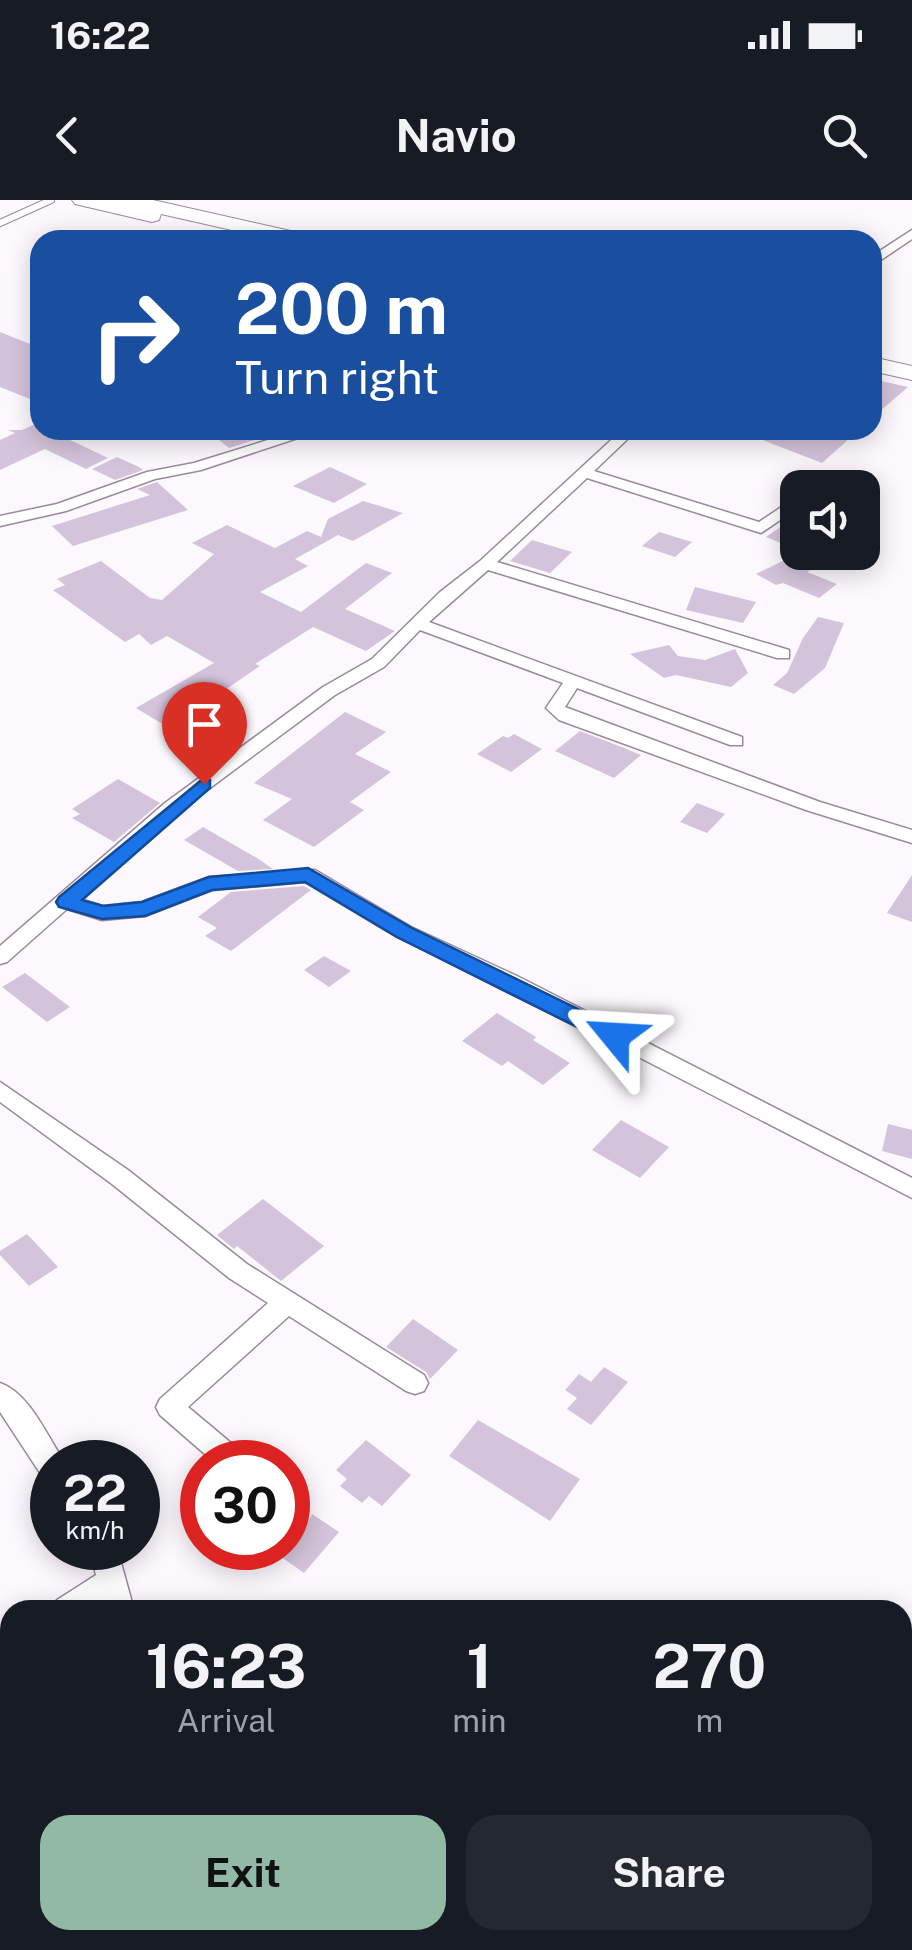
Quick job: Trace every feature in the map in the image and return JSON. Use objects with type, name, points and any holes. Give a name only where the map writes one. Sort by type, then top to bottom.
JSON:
[{"type":"highway","points":[[82,200],[216,230]]},
{"type":"highway","points":[[125,200],[259,230]]},
{"type":"highway","points":[[882,366],[912,373]]},
{"type":"highway","points":[[882,375],[912,381]]},
{"type":"street","points":[[882,255],[912,234]]},
{"type":"street","points":[[0,522],[61,508],[152,475],[196,467],[283,440]]},
{"type":"street","points":[[0,956],[67,902],[172,807],[329,691],[378,663],[619,440]]},
{"type":"street","points":[[582,472],[761,528],[780,514]]},
{"type":"street","points":[[486,564],[783,654]]},
{"type":"street","points":[[417,624],[736,741]]},
{"type":"street","points":[[573,681],[554,708],[565,716],[813,806],[912,837]]},
{"type":"street","points":[[67,902],[102,912],[145,909],[209,884],[308,875],[404,932],[510,982],[912,1189]]},
{"type":"street","points":[[0,1090],[120,1177],[238,1271],[415,1384]]},
{"type":"street","points":[[208,1440],[169,1407],[286,1303]]},
{"type":"street","points":[[0,1394],[35,1440]]},
{"type":"street","points":[[110,1570],[117,1600]]},
{"type":"street","points":[[82,1600],[113,1580]]},
{"type":"lane","points":[[0,224],[51,200]]},
{"type":"building","points":[[0,332],[30,344],[30,399],[0,387]]},
{"type":"building","points":[[882,381],[908,387],[882,409]]},
{"type":"building","points":[[30,426],[30,440],[70,440],[108,458],[86,469],[45,449],[0,470],[0,440],[15,433],[8,430]]},
{"type":"building","points":[[219,440],[255,440],[229,448]]},
{"type":"building","points":[[763,440],[848,440],[822,463]]},
{"type":"building","points":[[117,457],[143,470],[115,480],[92,469]]},
{"type":"building","points":[[330,467],[367,484],[334,503],[293,486]]},
{"type":"building","points":[[157,482],[188,510],[73,546],[52,526],[150,495],[137,489]]},
{"type":"building","points":[[363,501],[403,513],[353,541],[338,535],[295,559],[308,566],[260,592],[301,612],[366,563],[392,573],[345,609],[395,631],[366,651],[313,627],[255,664],[260,666],[169,728],[136,708],[214,663],[167,636],[151,645],[139,634],[125,642],[53,590],[65,585],[57,579],[101,561],[150,598],[162,600],[214,554],[192,543],[227,525],[275,548],[307,531],[321,537],[328,519]]},
{"type":"building","points":[[780,527],[780,543],[766,537]]},
{"type":"building","points":[[659,532],[692,542],[675,557],[642,546]]},
{"type":"building","points":[[532,540],[572,552],[550,573],[510,561]]},
{"type":"building","points":[[780,562],[780,570],[811,570],[807,572],[837,584],[819,598],[783,583],[776,585],[756,574]]},
{"type":"building","points":[[695,587],[756,602],[743,623],[686,610]]},
{"type":"building","points":[[818,617],[844,623],[825,668],[794,694],[773,685],[787,673]]},
{"type":"building","points":[[669,645],[678,656],[705,660],[735,649],[748,673],[731,687],[676,675],[664,678],[630,654]]},
{"type":"building","points":[[345,712],[386,732],[355,754],[391,772],[350,802],[364,810],[314,847],[263,820],[292,799],[254,783]]},
{"type":"building","points":[[580,731],[641,755],[614,778],[555,751]]},
{"type":"building","points":[[514,734],[542,749],[511,772],[477,754],[503,736]]},
{"type":"building","points":[[118,779],[160,803],[114,842],[72,818],[80,814],[72,809]]},
{"type":"building","points":[[697,803],[725,814],[707,833],[680,822]]},
{"type":"building","points":[[203,827],[273,869],[238,871],[184,840]]},
{"type":"building","points":[[912,875],[912,922],[887,913]]},
{"type":"building","points":[[304,886],[311,890],[231,951],[205,936],[217,928],[198,917],[231,892]]},
{"type":"building","points":[[324,956],[351,971],[329,987],[304,970]]},
{"type":"building","points":[[25,973],[70,1007],[47,1022],[2,987]]},
{"type":"building","points":[[497,1013],[570,1063],[543,1085],[508,1061],[502,1066],[462,1041]]},
{"type":"building","points":[[621,1120],[669,1147],[640,1178],[592,1150]]},
{"type":"building","points":[[888,1124],[912,1130],[912,1159],[882,1151]]},
{"type":"building","points":[[263,1199],[324,1246],[281,1281],[217,1235]]},
{"type":"building","points":[[27,1234],[58,1267],[29,1286],[0,1255],[0,1251]]},
{"type":"building","points":[[413,1319],[458,1350],[430,1379],[426,1372],[386,1347]]},
{"type":"building","points":[[604,1367],[628,1382],[591,1425],[567,1409],[577,1398],[565,1390],[579,1374],[591,1382]]},
{"type":"building","points":[[478,1420],[580,1479],[550,1521],[449,1456]]},
{"type":"building","points":[[366,1440],[411,1475],[382,1506],[369,1496],[362,1503],[340,1486],[347,1479],[336,1470]]},
{"type":"building","points":[[312,1514],[339,1532],[310,1566]]},
{"type":"route","points":[[204,784],[172,807],[67,902],[102,912],[145,909],[209,884],[308,875],[404,932],[615,1036]]}]
